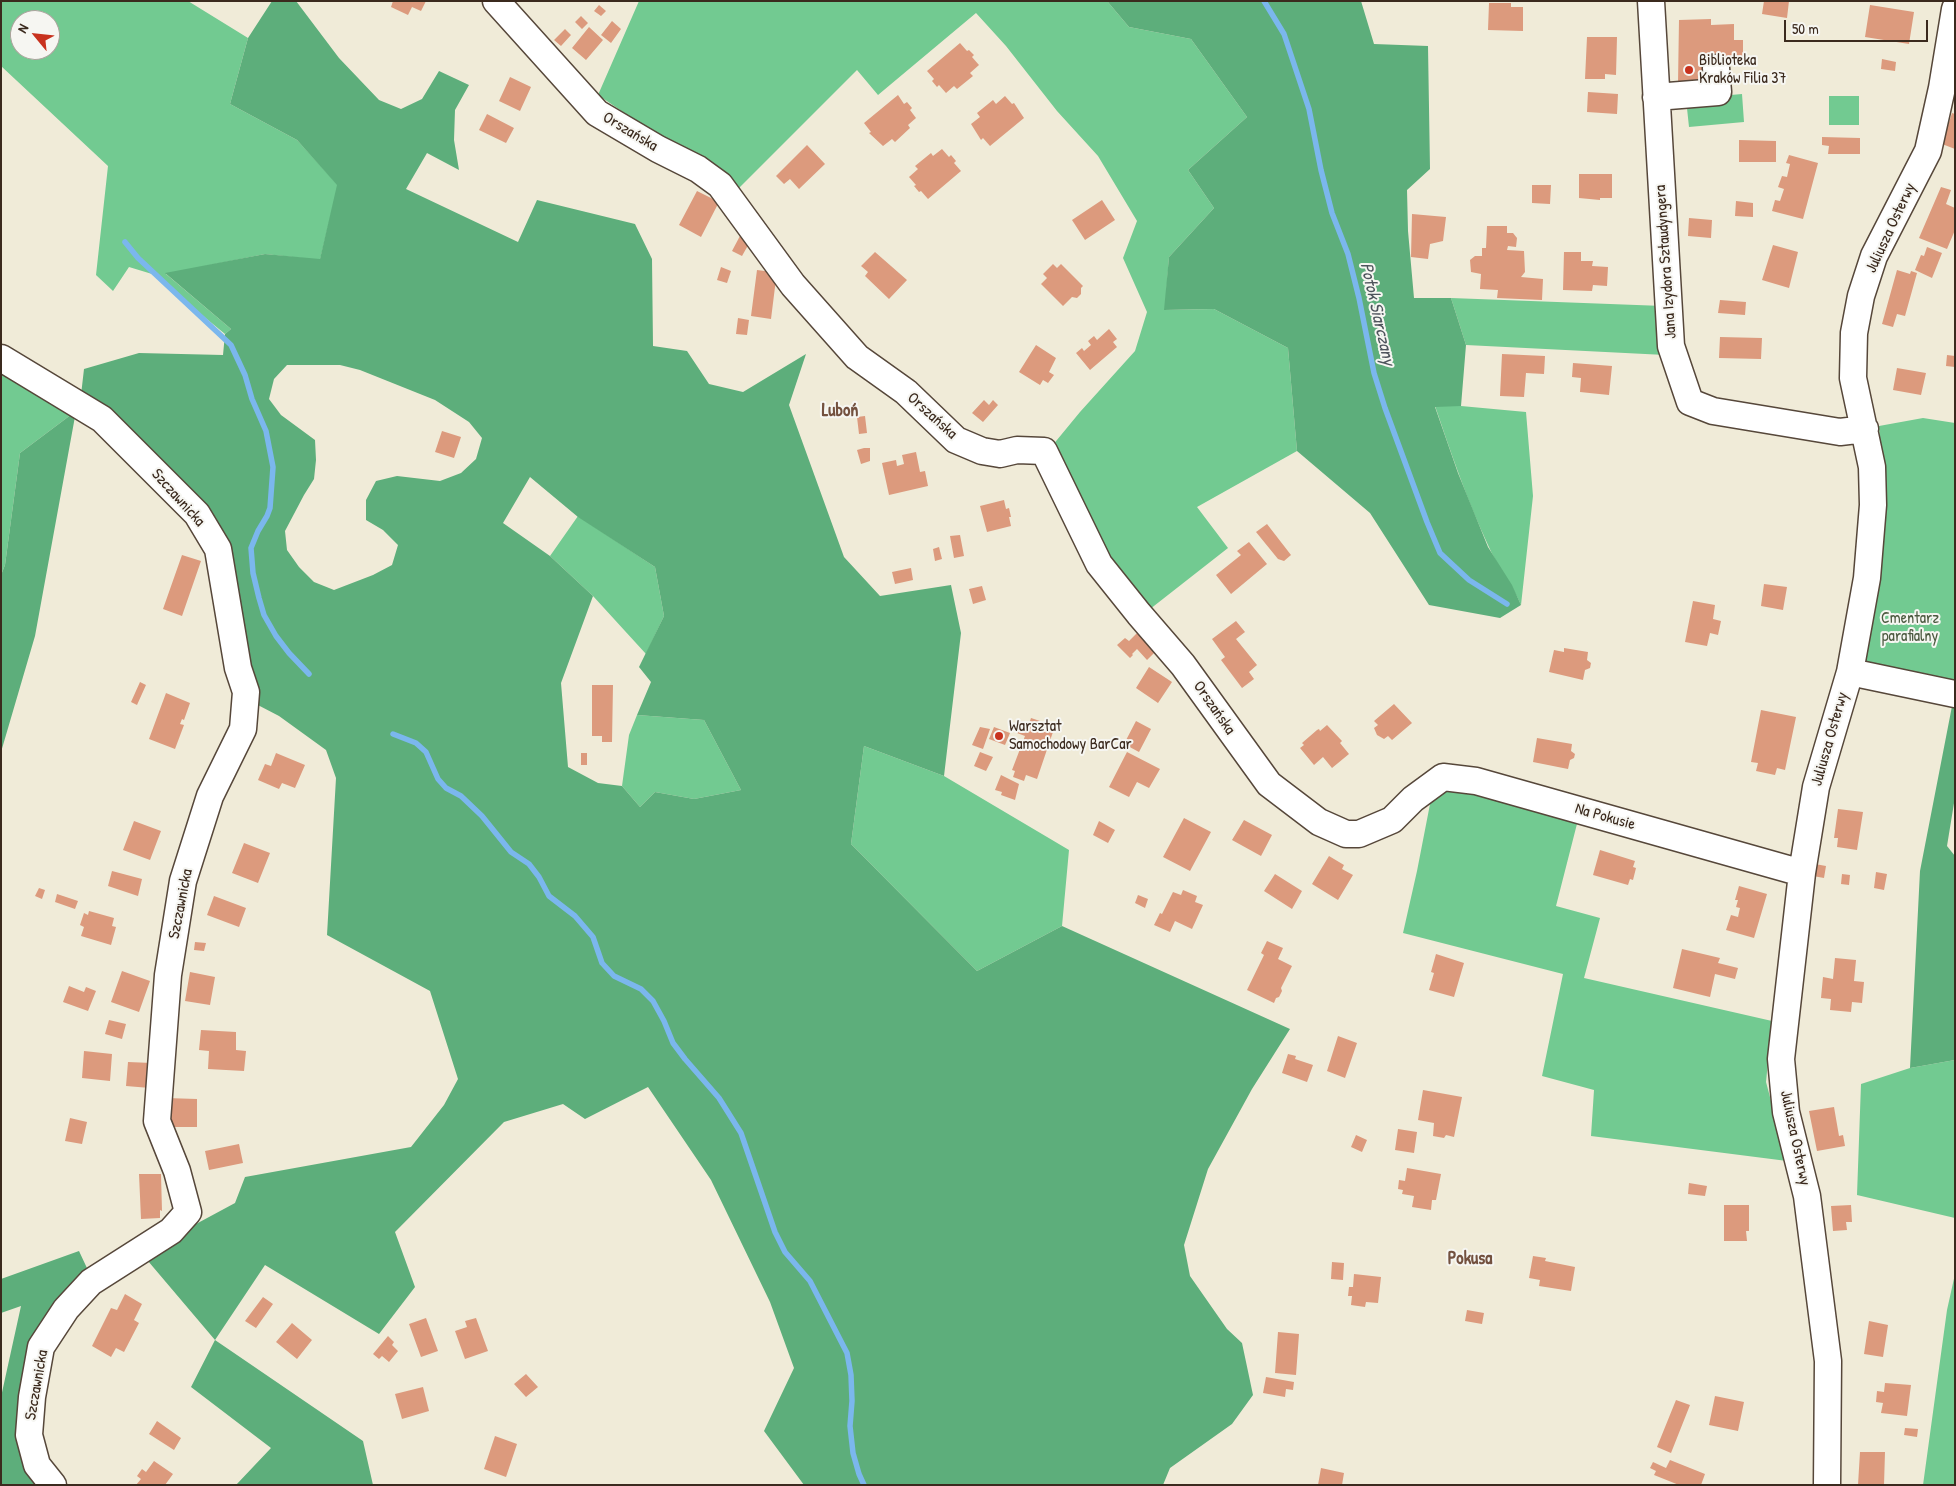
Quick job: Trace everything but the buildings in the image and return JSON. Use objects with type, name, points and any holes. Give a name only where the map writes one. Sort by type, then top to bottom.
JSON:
[{"type":"street","name":"Orszańska","points":[[496,1],[597,113],[658,149],[698,168],[720,185],[793,286],[857,357],[906,392],[956,440],[982,451],[1000,454],[1017,450],[1044,451],[1099,564],[1139,614],[1183,664],[1269,784],[1319,822],[1346,834],[1359,834],[1392,820],[1413,799]]},
{"type":"street","name":"Jana Izydora Sztaudyngera","points":[[1651,1],[1671,346],[1690,402],[1713,411],[1840,432],[1865,429]]},
{"type":"street","name":"Juliusza Osterwy","points":[[1828,1485],[1828,1361],[1808,1196],[1786,1112],[1781,1059],[1802,873],[1816,787],[1850,672],[1867,578],[1873,505],[1872,467],[1853,378],[1854,333],[1862,296],[1874,256],[1928,151],[1942,88],[1955,9]]},
{"type":"street","points":[[1656,97],[1718,92],[1716,68]]},
{"type":"street","name":"Szczawnicka","points":[[1,358],[102,419],[197,514],[218,549],[238,668],[246,692],[243,729],[210,796],[183,881],[168,975],[157,1121],[177,1171],[188,1212],[171,1231],[91,1282],[66,1309],[41,1347],[32,1397],[29,1435],[36,1465],[53,1485]]},
{"type":"street","points":[[1850,672],[1955,694]]},
{"type":"street","name":"Na Pokusie","points":[[1413,799],[1443,777],[1476,781],[1802,873]]},
{"type":"green space","points":[[1,1],[188,1],[248,38],[230,104],[297,140],[338,185],[320,260],[265,254],[166,274],[231,329],[225,334],[152,274],[129,267],[113,291],[96,275],[108,166],[1,66]]},
{"type":"green space","points":[[272,1],[296,1],[339,58],[379,100],[401,109],[422,99],[439,71],[469,85],[455,110],[454,140],[459,170],[427,153],[406,189],[518,242],[537,200],[635,224],[652,259],[653,346],[687,351],[709,384],[743,392],[806,354],[789,405],[844,557],[880,596],[951,585],[961,633],[944,776],[864,746],[851,844],[977,971],[1062,926],[1290,1029],[1252,1089],[1208,1169],[1184,1245],[1190,1276],[1227,1329],[1242,1343],[1253,1395],[1232,1424],[1170,1468],[1163,1485],[804,1485],[764,1431],[794,1368],[770,1302],[711,1180],[648,1087],[585,1119],[563,1104],[504,1122],[395,1232],[415,1287],[379,1334],[265,1265],[215,1340],[148,1261],[196,1224],[235,1203],[245,1177],[411,1147],[444,1105],[458,1079],[430,991],[327,935],[336,778],[326,750],[279,716],[254,703],[218,524],[81,395],[84,369],[139,353],[223,355],[225,334],[231,329],[165,273],[265,254],[320,259],[337,185],[297,140],[230,104],[248,38]],"holes":[[[287,365],[340,365],[360,370],[435,400],[469,422],[482,438],[476,459],[461,473],[440,481],[397,476],[376,481],[366,500],[366,520],[383,530],[398,545],[392,565],[373,575],[334,590],[314,582],[299,567],[287,550],[285,531],[314,479],[316,460],[315,440],[281,415],[269,399],[274,379]],[[530,477],[578,517],[655,567],[664,616],[639,667],[651,682],[637,715],[704,720],[741,790],[694,799],[655,792],[640,807],[622,786],[598,783],[568,767],[561,683],[593,596],[550,556],[503,523]]]},
{"type":"green space","points":[[639,1],[1107,1],[1129,27],[1191,39],[1247,117],[1188,170],[1214,208],[1169,257],[1165,310],[1214,309],[1288,348],[1297,451],[1197,507],[1228,548],[1145,613],[1103,551],[1052,446],[1135,351],[1147,312],[1123,258],[1137,221],[1098,156],[1057,111],[1006,46],[976,13],[878,95],[857,70],[735,192],[698,163],[598,95]]},
{"type":"green space","points":[[1107,1],[1361,1],[1374,44],[1428,46],[1430,169],[1407,190],[1408,231],[1414,298],[1451,298],[1466,345],[1461,406],[1435,407],[1458,473],[1488,547],[1512,585],[1521,605],[1500,618],[1429,605],[1370,513],[1297,451],[1288,348],[1214,309],[1164,310],[1169,257],[1214,208],[1188,170],[1247,117],[1191,39],[1129,27]]},
{"type":"green space","points":[[1742,94],[1744,122],[1689,127],[1686,99]]},
{"type":"green space","points":[[1829,96],[1859,96],[1859,125],[1829,125]]},
{"type":"green space","points":[[1451,298],[1663,306],[1665,355],[1466,345]]},
{"type":"green space","points":[[1,371],[76,411],[20,453],[5,565],[1,575]]},
{"type":"green space","points":[[1435,406],[1461,406],[1526,412],[1533,496],[1521,605],[1480,528]]},
{"type":"green space","points":[[76,411],[35,636],[1,752],[1,575],[5,565],[20,453]]},
{"type":"green space","name":"Cmentarz parafialny","points":[[1923,418],[1955,423],[1955,686],[1858,664],[1883,495],[1879,426]]},
{"type":"green space","points":[[578,516],[655,567],[664,616],[646,654],[593,596],[550,556]]},
{"type":"green space","points":[[1953,701],[1955,701],[1955,797],[1947,846],[1955,856],[1955,1060],[1910,1068],[1920,871]]},
{"type":"green space","points":[[637,715],[704,720],[741,790],[694,799],[655,792],[640,807],[622,786],[629,735]]},
{"type":"green space","points":[[864,746],[944,776],[1069,850],[1062,926],[977,971],[851,844]]},
{"type":"green space","points":[[1450,784],[1579,816],[1556,906],[1600,918],[1584,978],[1772,1021],[1766,1082],[1787,1161],[1591,1136],[1594,1090],[1542,1076],[1563,974],[1403,933],[1431,799]]},
{"type":"green space","points":[[1955,1060],[1955,1218],[1857,1195],[1861,1084],[1910,1068]]},
{"type":"green space","points":[[79,1251],[93,1281],[38,1343],[31,1480],[36,1485],[2,1485],[1,1397],[21,1306],[1,1313],[1,1279]]},
{"type":"green space","points":[[1955,1274],[1955,1485],[1923,1485],[1947,1310]]},
{"type":"green space","points":[[215,1340],[363,1441],[373,1485],[236,1485],[271,1448],[191,1387]]},
{"type":"waterway","name":"Potok Siarczany","points":[[1264,1],[1284,34],[1309,109],[1332,213],[1348,254],[1359,298],[1374,373],[1427,522],[1440,553],[1469,580],[1507,604]]},
{"type":"waterway","points":[[125,242],[138,258],[231,345],[245,375],[252,399],[266,431],[273,467],[270,508],[251,548],[253,573],[264,615],[276,636],[309,674]]},
{"type":"waterway","points":[[393,734],[416,743],[426,752],[438,779],[446,788],[461,796],[482,816],[511,852],[529,864],[539,877],[549,896],[575,916],[593,937],[602,963],[614,976],[641,989],[653,1001],[673,1043],[719,1098],[741,1133],[775,1232],[785,1252],[810,1281],[847,1353],[851,1375],[852,1401],[850,1426],[853,1453],[864,1485]]},
{"type":"place","name":"Biblioteka Kraków Filia 37","points":[[1689,70]]},
{"type":"place","name":"Warsztat Samochodowy BarCar","points":[[999,736]]},
{"type":"district","name":"Luboń","points":[[840,411]]},
{"type":"district","name":"Pokusa","points":[[1470,1259]]}]
